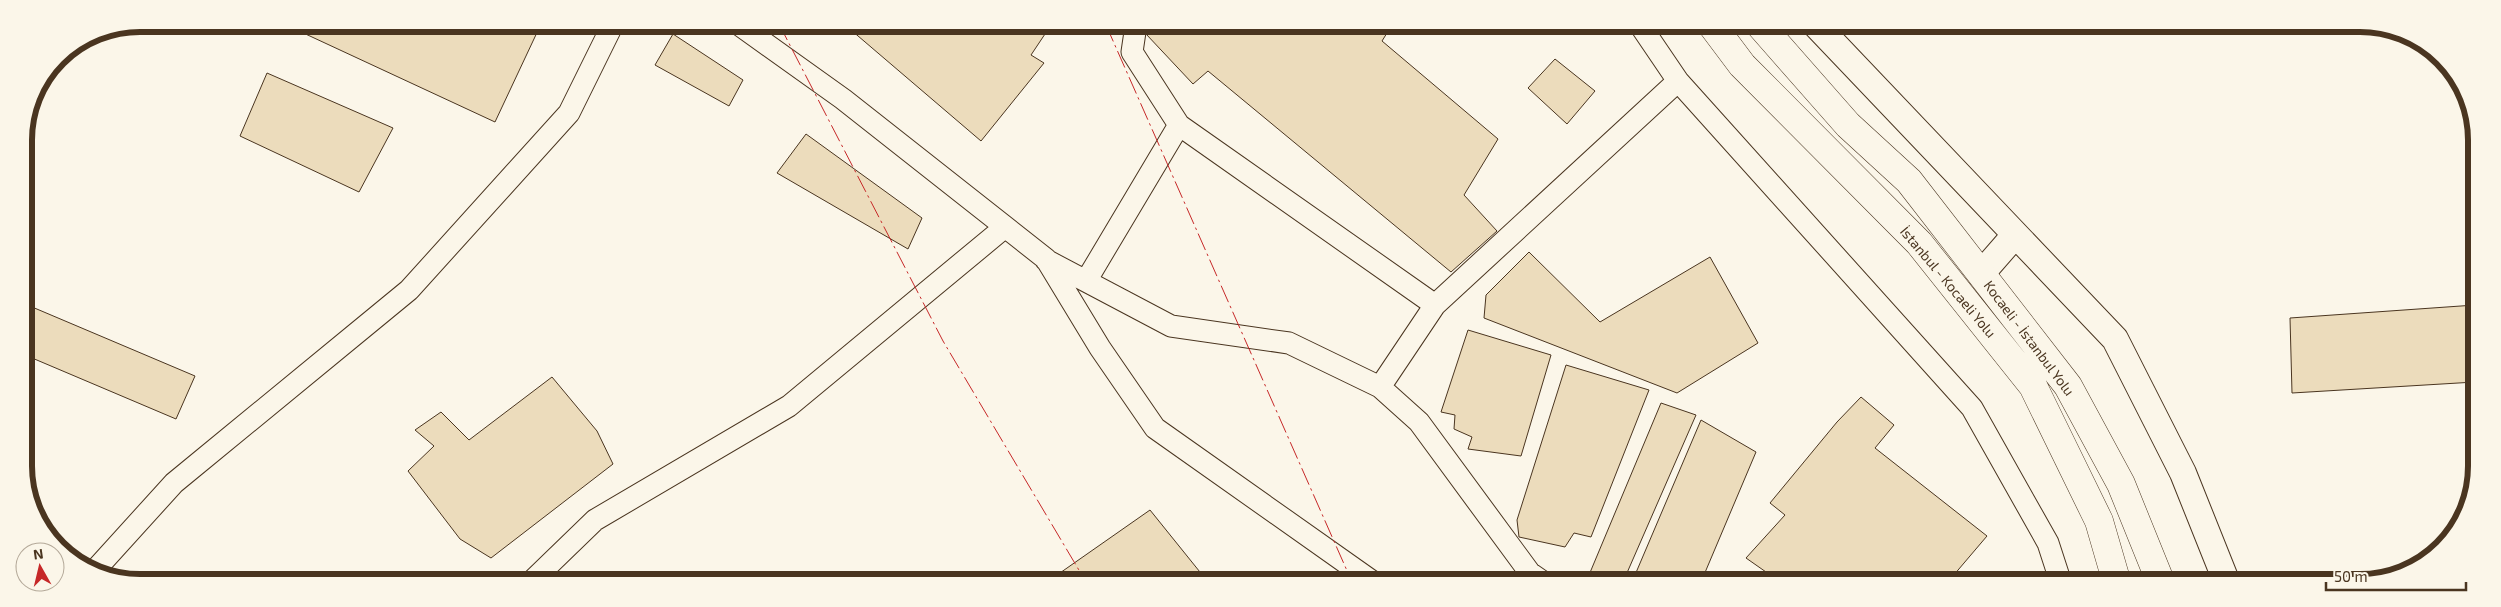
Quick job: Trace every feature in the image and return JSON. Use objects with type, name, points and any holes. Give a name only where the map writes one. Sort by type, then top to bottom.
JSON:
[{"type":"highway","name":"İstanbul - Kocaeli Yolu","points":[[1717,32],[1742,65],[1919,243],[2033,386],[2099,521],[2114,574]]},
{"type":"highway","name":"Kocaeli - İstanbul Yolu","points":[[1766,32],[1848,126],[1909,181],[2068,386],[2121,484],[2157,574]]},
{"type":"main road","points":[[1822,32],[2115,339],[2183,473],[2223,574]]},
{"type":"main road","points":[[1981,274],[2015,235]]},
{"type":"street","points":[[99,566],[174,483],[409,290],[569,113],[609,32]]},
{"type":"street","points":[[749,32],[843,99],[1046,259],[1171,326],[1289,343],[1380,387],[1418,422],[1532,574]]},
{"type":"street","points":[[1135,32],[1132,52],[1179,124],[1435,305]]},
{"type":"street","points":[[1645,32],[1678,81],[1972,408],[2048,544],[2058,574]]},
{"type":"street","points":[[1380,387],[1435,305],[1678,81]]},
{"type":"street","points":[[1086,281],[1179,124]]},
{"type":"street","points":[[539,574],[596,520],[789,406],[1005,227]]},
{"type":"street","points":[[1046,259],[1100,348],[1155,428],[1362,574]]},
{"type":"building","points":[[301,32],[537,32],[495,122]]},
{"type":"building","points":[[853,32],[1046,32],[1031,55],[1044,63],[981,141]]},
{"type":"building","points":[[1146,32],[1388,32],[1382,41],[1498,139],[1464,195],[1497,231],[1451,272],[1208,71],[1193,84],[1146,34]]},
{"type":"building","points":[[673,34],[743,80],[729,106],[655,65]]},
{"type":"building","points":[[1555,59],[1595,91],[1567,124],[1528,88]]},
{"type":"building","points":[[267,73],[393,128],[359,192],[240,136]]},
{"type":"building","points":[[806,134],[922,218],[908,249],[777,173]]},
{"type":"building","points":[[1529,252],[1600,322],[1710,257],[1758,343],[1677,393],[1484,318],[1486,295]]},
{"type":"building","points":[[2468,305],[2468,382],[2292,393],[2290,318]]},
{"type":"building","points":[[32,307],[195,376],[176,419],[32,358]]},
{"type":"building","points":[[1468,330],[1551,355],[1521,456],[1468,449],[1472,437],[1454,429],[1455,415],[1441,412]]},
{"type":"building","points":[[1566,365],[1649,390],[1591,537],[1574,533],[1565,547],[1519,537],[1517,520]]},
{"type":"building","points":[[552,377],[597,431],[613,464],[491,558],[460,539],[408,471],[434,446],[415,430],[441,412],[469,440]]},
{"type":"building","points":[[1861,397],[1894,425],[1875,448],[1987,536],[1955,574],[1764,574],[1766,572],[1746,558],[1785,515],[1770,503],[1837,422]]},
{"type":"building","points":[[1661,403],[1696,415],[1626,574],[1589,574]]},
{"type":"building","points":[[1701,420],[1756,452],[1704,574],[1635,574]]},
{"type":"building","points":[[1150,510],[1202,574],[1058,574]]},
{"type":"power","points":[[783,32],[943,341],[1081,574]]},
{"type":"power","points":[[1109,32],[1348,574]]}]
